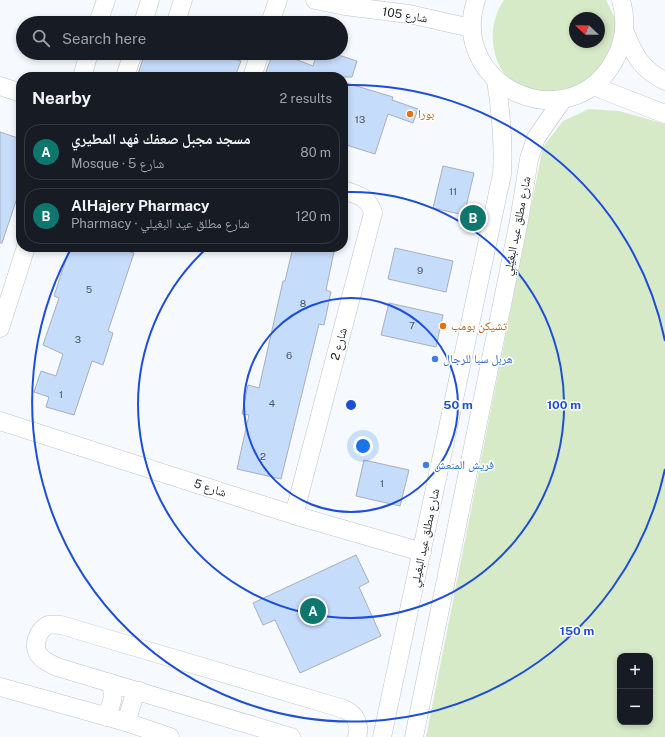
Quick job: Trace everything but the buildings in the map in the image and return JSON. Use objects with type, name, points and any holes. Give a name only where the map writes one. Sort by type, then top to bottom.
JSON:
[{"type":"street","points":[[100,16],[106,0]]},
{"type":"street","points":[[145,16],[150,0]]},
{"type":"street","points":[[178,16],[183,0]]},
{"type":"street","points":[[272,16],[278,0]]},
{"type":"street","name":"شارع 105","points":[[315,0],[345,6],[409,14],[471,28]]},
{"type":"street","points":[[476,0],[473,9],[471,28],[475,46],[483,65],[496,80],[515,94],[539,100],[563,99],[574,96],[593,86],[609,71],[619,52],[625,32],[624,10],[621,0]]},
{"type":"street","points":[[625,32],[634,54],[641,64],[653,75],[665,81]]},
{"type":"street","points":[[83,72],[87,60]]},
{"type":"street","points":[[127,72],[131,60]]},
{"type":"street","points":[[254,72],[258,60]]},
{"type":"street","name":"شارع مطلق عيد البغيلي","points":[[382,737],[502,174],[502,116],[496,80]]},
{"type":"street","points":[[0,86],[16,91]]},
{"type":"street","points":[[593,86],[665,114]]},
{"type":"street","name":"شارع مطلق عيد البغيلي","points":[[415,736],[519,221],[529,159],[536,138],[563,99]]},
{"type":"street","name":"شارع 2","points":[[294,515],[373,213],[371,204],[365,198],[348,192]]},
{"type":"street","points":[[0,328],[24,252]]},
{"type":"street","name":"شارع 5","points":[[0,421],[294,515],[422,552]]},
{"type":"street","points":[[291,737],[58,667],[43,660],[38,655],[35,643],[40,632],[49,625],[61,625],[344,709],[352,713],[357,720],[359,732],[357,737]]},
{"type":"street","points":[[106,717],[113,699],[114,690],[110,683]]},
{"type":"street","points":[[0,687],[126,722],[170,737]]},
{"type":"street","points":[[126,722],[134,697],[140,691]]},
{"type":"green space","points":[[504,0],[606,0],[615,21],[616,37],[604,74],[549,98],[525,89],[512,82],[504,74],[495,54],[493,42],[495,20]]},
{"type":"green space","points":[[589,109],[619,111],[665,124],[665,737],[426,737],[543,147],[563,121]]},
{"type":"place","name":"بورا","points":[[410,114]]},
{"type":"place","name":"AlHajery Pharmacy","points":[[473,218]]},
{"type":"place","name":"تشيكن بومب","points":[[443,326]]},
{"type":"place","name":"هربل سبا للرجال","points":[[435,359]]},
{"type":"place","name":"فريش المنعش","points":[[426,465]]},
{"type":"place","name":"مسجد مجبل صعفك فهد المطيري","points":[[313,611]]}]
